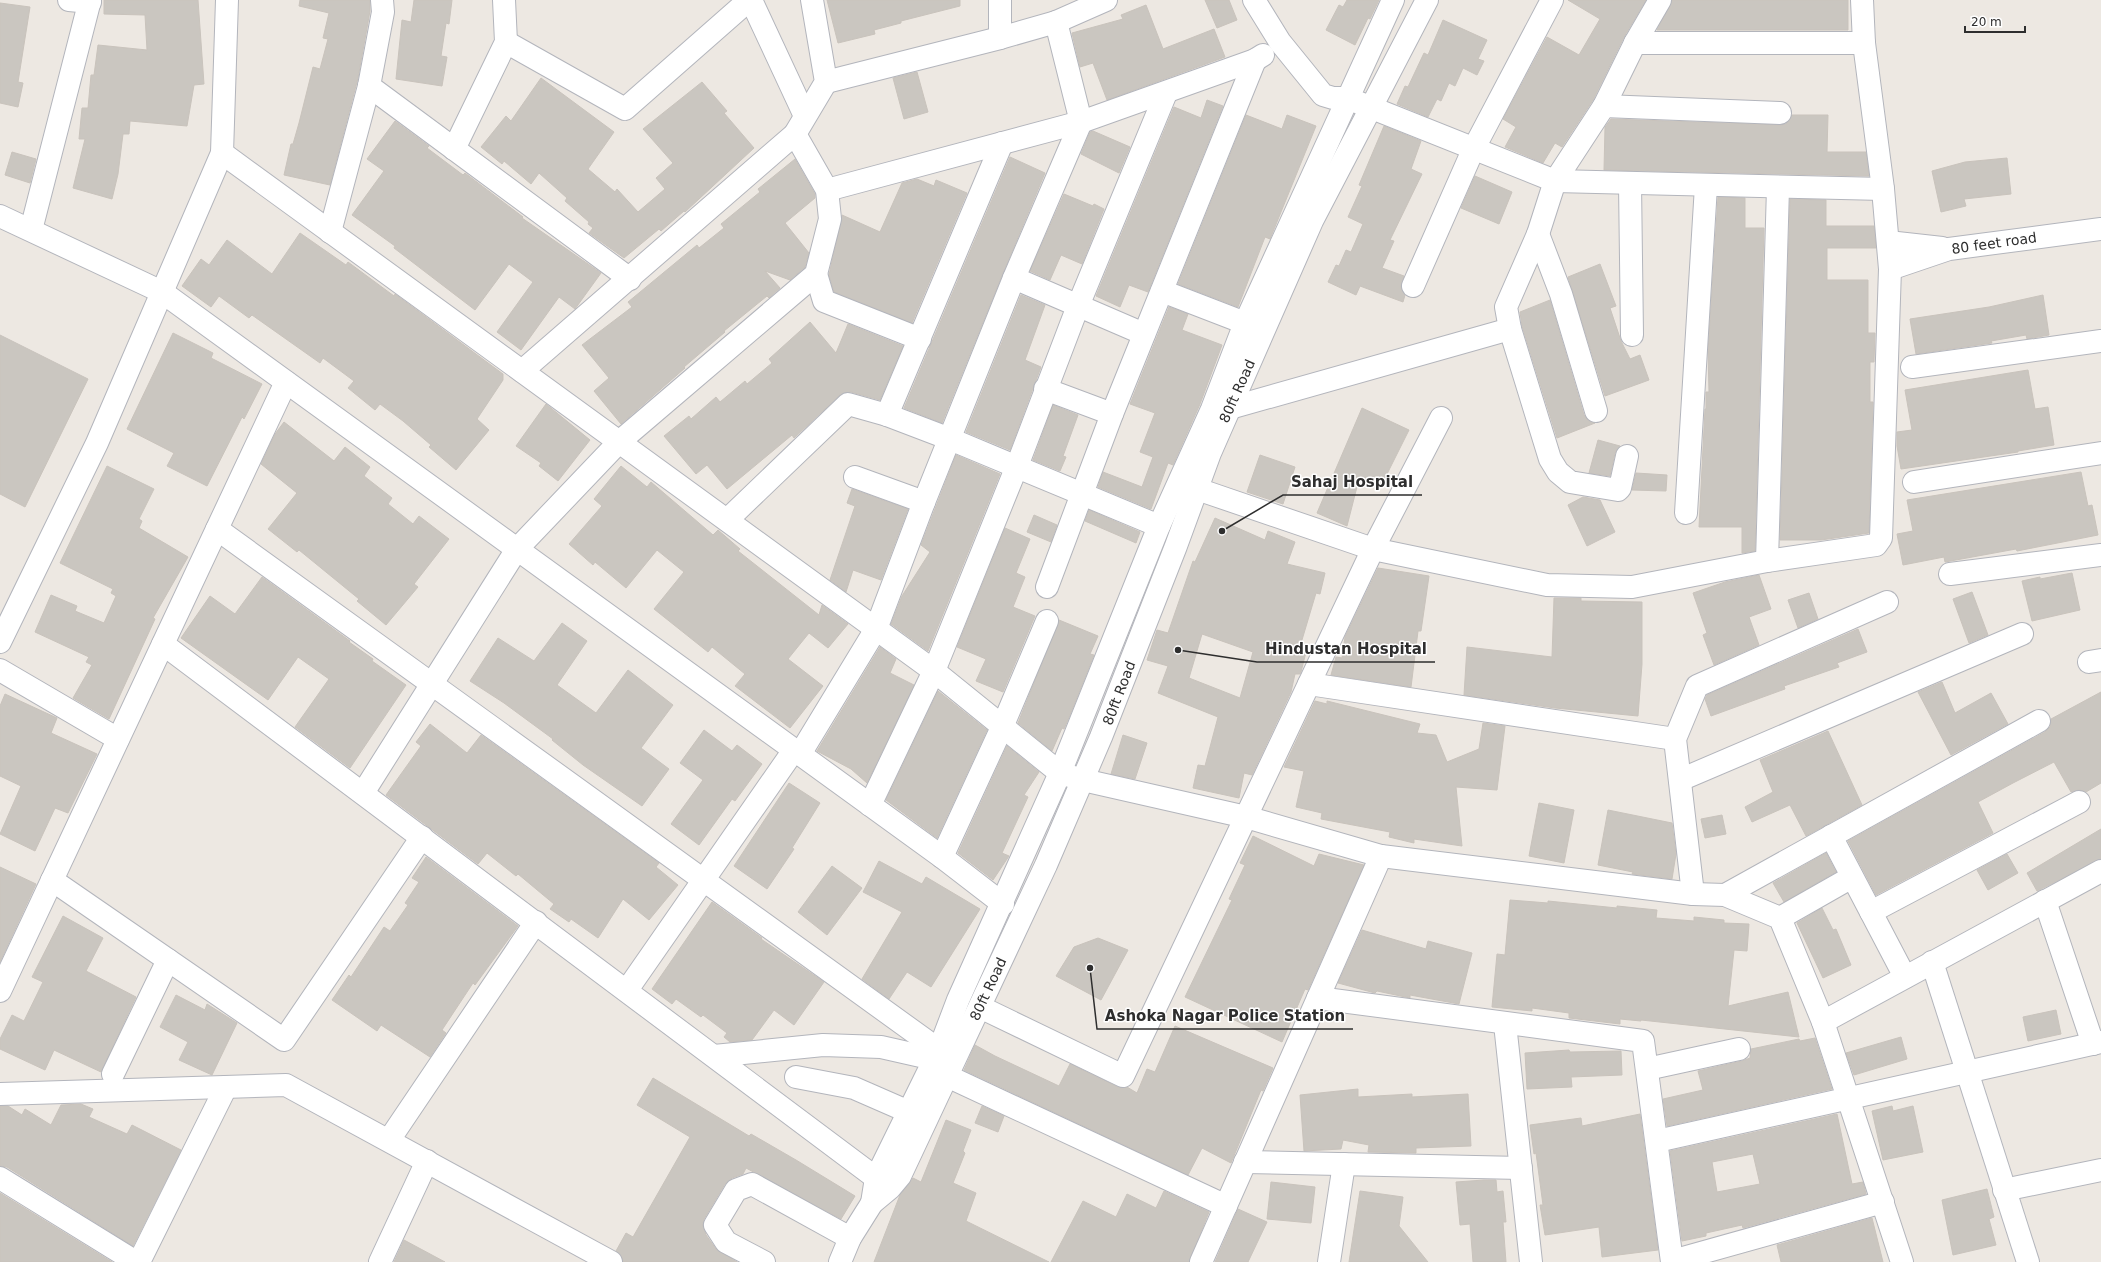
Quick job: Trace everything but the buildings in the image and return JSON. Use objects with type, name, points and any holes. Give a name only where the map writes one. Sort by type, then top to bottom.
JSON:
[{"type":"street","points":[[0,642],[97,443],[222,153],[227,0]]},
{"type":"street","points":[[330,232],[369,86],[383,12],[382,0]]},
{"type":"street","points":[[454,149],[506,42],[504,0]]},
{"type":"street","points":[[506,42],[625,109],[750,0],[827,190],[830,219],[816,274],[824,301],[920,338]]},
{"type":"street","points":[[522,371],[630,279],[800,125],[826,82],[812,0]]},
{"type":"street","points":[[1000,0],[1000,38]]},
{"type":"street","points":[[826,82],[1000,38],[1056,22],[1106,0]]},
{"type":"street","points":[[1254,0],[1280,42],[1322,95],[1333,98],[1347,98],[1473,150],[1555,181],[1778,188],[1883,189]]},
{"type":"street","points":[[872,1203],[876,1178],[909,1112],[938,1063],[958,1000],[1003,904],[1060,773],[1159,526],[1212,409],[1245,323],[1393,0]]},
{"type":"street","name":"80ft Road","points":[[840,1262],[850,1238],[872,1203],[890,1188],[900,1176],[938,1063],[980,1007],[1046,865],[1101,738],[1210,453],[1312,221],[1427,0]]},
{"type":"street","points":[[1412,286],[1473,150],[1552,0]]},
{"type":"street","points":[[1627,456],[1620,488],[1618,490],[1570,482],[1558,472],[1550,459],[1510,329],[1506,307],[1538,234],[1555,181],[1604,106],[1635,43],[1660,0]]},
{"type":"street","points":[[1197,489],[1373,549],[1546,585],[1632,587],[1767,561],[1872,546],[1879,543],[1881,538],[1890,269],[1883,189],[1864,43],[1862,0]]},
{"type":"street","points":[[31,230],[83,1]]},
{"type":"street","points":[[627,990],[704,879],[797,752],[876,629],[924,502],[1014,278],[1081,122],[1056,22]]},
{"type":"street","points":[[827,190],[1081,122],[1166,93],[1255,60],[1280,42]]},
{"type":"street","points":[[1635,43],[1864,43]]},
{"type":"street","points":[[1047,587],[1112,414],[1255,60]]},
{"type":"street","points":[[369,86],[630,279]]},
{"type":"street","points":[[870,805],[934,671],[1017,466],[1078,306],[1166,93]]},
{"type":"street","points":[[1604,106],[1780,113]]},
{"type":"street","points":[[887,415],[1002,143]]},
{"type":"street","points":[[222,153],[934,671],[1003,725],[1060,773],[1083,780],[1246,817],[1380,856],[1693,894],[1725,895],[1780,918],[1822,1022],[1849,1098],[1902,1262]]},
{"type":"street","points":[[1630,183],[1632,335]]},
{"type":"street","points":[[1686,513],[1706,186]]},
{"type":"street","points":[[1767,561],[1778,188]]},
{"type":"street","points":[[0,216],[162,292],[942,857],[1003,904]]},
{"type":"street","name":"80 feet road","points":[[1890,269],[1949,249],[2101,229]]},
{"type":"street","points":[[1538,234],[1561,294],[1596,411]]},
{"type":"street","points":[[1888,242],[1949,249]]},
{"type":"street","points":[[364,793],[517,549],[619,442],[816,274]]},
{"type":"street","points":[[1014,278],[1144,334]]},
{"type":"street","points":[[1162,291],[1245,323]]},
{"type":"street","points":[[1230,408],[1510,329]]},
{"type":"street","points":[[1912,367],[2101,341]]},
{"type":"street","points":[[0,991],[286,382]]},
{"type":"street","points":[[1046,389],[1112,414]]},
{"type":"street","points":[[727,520],[848,404],[887,415],[950,439],[1159,526]]},
{"type":"street","points":[[980,1007],[1123,1076],[1373,549],[1440,418]]},
{"type":"street","points":[[1914,482],[2101,453]]},
{"type":"street","points":[[855,477],[924,502]]},
{"type":"street","points":[[217,529],[704,879],[938,1063]]},
{"type":"street","points":[[1950,574],[2101,555]]},
{"type":"street","points":[[1693,894],[1675,739],[1698,686],[1887,602]]},
{"type":"street","points":[[942,857],[1003,725],[1047,622]]},
{"type":"street","points":[[1680,780],[2022,634]]},
{"type":"street","points":[[163,644],[364,793],[876,1178]]},
{"type":"street","points":[[0,670],[118,739]]},
{"type":"street","points":[[1309,684],[1675,739]]},
{"type":"street","points":[[1725,895],[2039,721]]},
{"type":"street","points":[[1871,912],[2079,802]]},
{"type":"street","points":[[1832,836],[1905,977]]},
{"type":"street","points":[[52,880],[284,1040],[422,837]]},
{"type":"street","points":[[1201,1262],[1380,856]]},
{"type":"street","points":[[1822,1022],[2101,871]]},
{"type":"street","points":[[1780,918],[1852,876]]},
{"type":"street","points":[[1657,1142],[2097,1043],[2046,901]]},
{"type":"street","points":[[389,1140],[536,922]]},
{"type":"street","points":[[113,1074],[168,960]]},
{"type":"street","points":[[1932,962],[2028,1262]]},
{"type":"street","points":[[1318,998],[1505,1024],[1643,1041],[1672,1261],[1882,1202]]},
{"type":"street","points":[[1505,1024],[1531,1262]]},
{"type":"street","points":[[714,1056],[823,1045],[881,1047],[938,1063],[1226,1206]]},
{"type":"street","points":[[1647,1069],[1739,1049]]},
{"type":"street","points":[[796,1077],[854,1088],[909,1112]]},
{"type":"street","points":[[0,1094],[286,1085],[611,1262]]},
{"type":"street","points":[[0,1178],[138,1262],[226,1087]]},
{"type":"street","points":[[380,1262],[427,1161]]},
{"type":"street","points":[[1245,1162],[1521,1168]]},
{"type":"street","points":[[1329,1262],[1344,1164]]},
{"type":"street","points":[[2004,1190],[2101,1170]]},
{"type":"street","points":[[764,1262],[726,1242],[716,1225],[736,1190],[752,1184],[850,1238]]},
{"type":"place","name":"Sahaj Hospital","points":[[1222,531]]},
{"type":"place","name":"Hindustan Hospital","points":[[1178,650]]},
{"type":"place","name":"Ashoka Nagar Police Station","points":[[1090,968]]}]
